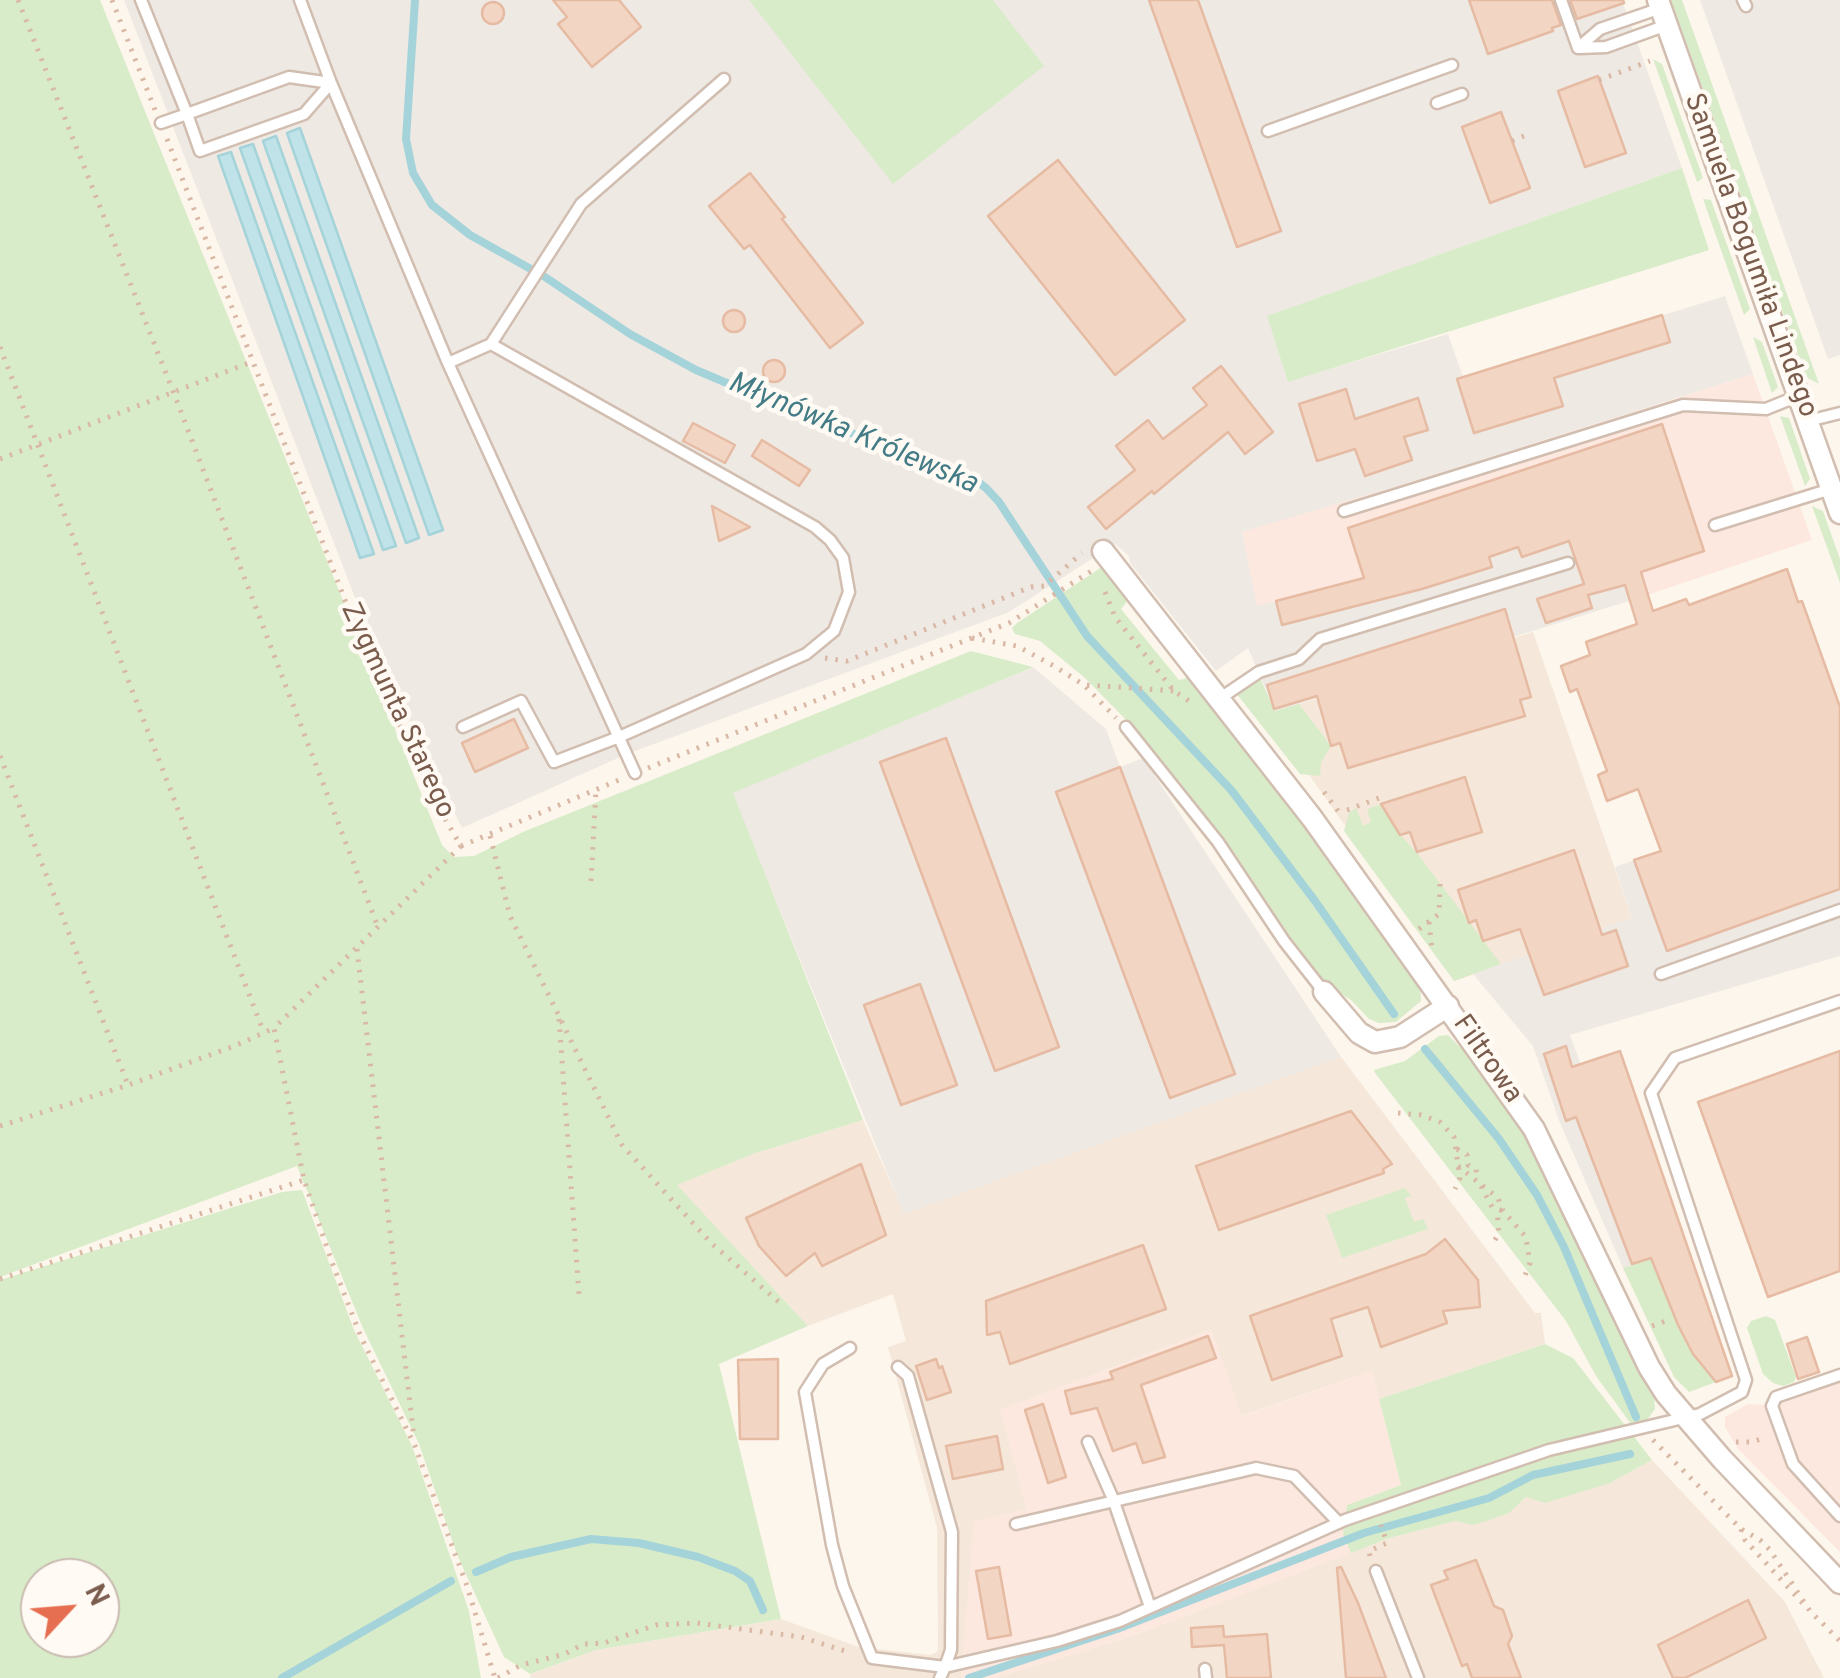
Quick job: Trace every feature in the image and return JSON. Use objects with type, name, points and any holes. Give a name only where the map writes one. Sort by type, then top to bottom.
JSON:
[{"type":"street","name":"Samuela Bogumiła Lindego","points":[[1662,11],[1840,513]]},
{"type":"street","name":"Filtrowa","points":[[1096,549],[1312,818],[1534,1129],[1650,1368],[1686,1418],[1840,1582]]},
{"type":"street","points":[[1324,992],[1359,1033],[1376,1042],[1400,1037],[1448,1006]]},
{"type":"lane","points":[[141,0],[200,151],[304,114],[332,83]]},
{"type":"lane","points":[[300,0],[448,363],[635,773]]},
{"type":"lane","points":[[1560,0],[1578,48]]},
{"type":"lane","points":[[1578,48],[1606,48],[1662,11]]},
{"type":"lane","points":[[1578,48],[1600,29],[1662,11]]},
{"type":"lane","points":[[1268,131],[1452,65]]},
{"type":"lane","points":[[160,122],[289,77],[332,83]]},
{"type":"lane","points":[[448,363],[490,344],[581,204],[724,79]]},
{"type":"lane","points":[[1437,103],[1462,94]]},
{"type":"lane","points":[[463,727],[520,700],[554,762],[802,655],[834,631],[850,592],[843,558],[815,527],[490,344]]},
{"type":"lane","points":[[1344,510],[1683,406],[1766,409],[1798,396]]},
{"type":"lane","points":[[1808,422],[1840,412]]},
{"type":"lane","points":[[1715,526],[1831,489]]},
{"type":"lane","points":[[1213,691],[1299,659],[1320,640],[1568,563]]},
{"type":"lane","points":[[1126,728],[1218,842],[1284,941],[1324,992]]},
{"type":"lane","points":[[1661,974],[1840,910]]},
{"type":"lane","points":[[850,1348],[823,1364],[805,1392],[832,1544],[872,1658],[943,1673],[1120,1621],[1339,1523],[1549,1450],[1686,1418],[1742,1392],[1746,1380],[1652,1093],[1676,1058],[1840,1001]]},
{"type":"lane","points":[[898,1367],[908,1376],[952,1532],[951,1650],[943,1673]]},
{"type":"lane","points":[[1840,1375],[1773,1400],[1793,1464],[1840,1516]]},
{"type":"lane","points":[[1088,1442],[1113,1499],[1150,1607]]},
{"type":"lane","points":[[1016,1524],[1256,1468],[1294,1476],[1339,1523]]},
{"type":"lane","points":[[1376,1571],[1418,1678]]},
{"type":"path","points":[[18,0],[378,927]]},
{"type":"path","name":"Zygmunta Starego","points":[[112,0],[365,652],[461,846],[1019,618],[1096,568],[1115,616],[1174,691]]},
{"type":"path","points":[[1599,80],[1650,61]]},
{"type":"path","points":[[1512,141],[1532,133]]},
{"type":"path","points":[[0,346],[264,1033]]},
{"type":"path","points":[[0,459],[254,361]]},
{"type":"path","points":[[802,655],[847,661],[1031,587],[1044,586],[1062,567],[1096,549]]},
{"type":"path","points":[[969,638],[1018,646],[1084,685],[1126,728]]},
{"type":"path","points":[[1084,685],[1213,691]]},
{"type":"path","points":[[0,756],[128,1085]]},
{"type":"path","points":[[591,881],[596,790]]},
{"type":"path","points":[[1346,810],[1379,798]]},
{"type":"path","points":[[490,836],[510,916],[622,1144],[711,1243],[780,1302]]},
{"type":"path","points":[[0,1126],[128,1085],[274,1028],[461,846]]},
{"type":"path","points":[[1419,930],[1439,914],[1440,882]]},
{"type":"path","points":[[1429,922],[1433,958]]},
{"type":"path","points":[[357,949],[415,1446]]},
{"type":"path","points":[[559,1016],[580,1294]]},
{"type":"path","points":[[274,1028],[304,1180],[362,1336],[415,1446],[497,1678],[521,1665],[565,1654],[583,1644],[604,1643],[656,1625],[697,1623],[801,1637],[872,1658]]},
{"type":"path","points":[[1398,1113],[1440,1122],[1454,1137],[1460,1178],[1456,1188]]},
{"type":"path","points":[[1457,1149],[1467,1155],[1468,1165],[1476,1169],[1485,1200],[1526,1238],[1530,1264],[1524,1278]]},
{"type":"path","points":[[1458,1166],[1498,1198],[1499,1233],[1494,1240]]},
{"type":"path","points":[[0,1279],[304,1180]]},
{"type":"path","points":[[1645,1328],[1671,1319]]},
{"type":"path","points":[[1631,1431],[1653,1440],[1740,1529],[1770,1550],[1810,1611]]},
{"type":"path","points":[[1724,1442],[1752,1442],[1781,1431]]},
{"type":"path","points":[[1368,1552],[1387,1543],[1380,1522]]},
{"type":"path","points":[[1740,1529],[1744,1540],[1840,1640]]},
{"type":"shaded area","points":[[124,0],[1622,0],[1682,168],[1268,316],[1288,381],[1448,334],[1463,377],[1725,296],[1753,374],[1242,532],[1257,606],[1421,563],[1599,504],[1629,601],[1275,711],[1248,648],[1216,671],[1130,563],[1129,556],[1115,544],[1009,612],[627,754],[462,828],[376,652]]},
{"type":"shaded area","points":[[1700,0],[1840,0],[1840,355],[1828,359]]},
{"type":"shaded area","points":[[1753,374],[1812,540],[1629,601],[1610,538],[1421,563],[1256,607],[1242,531]]},
{"type":"shaded area","points":[[1533,632],[1632,918],[1455,981],[1266,714]]},
{"type":"shaded area","points":[[1033,667],[1106,729],[1120,767],[1143,758],[1341,1057],[904,1214],[732,793]]},
{"type":"shaded area","points":[[1840,788],[1840,956],[1570,1035],[1652,1258],[1623,1268],[1560,1123],[1533,1046],[1473,974],[1632,918],[1615,867]]},
{"type":"shaded area","points":[[1341,1057],[1535,1313],[1541,1313],[1545,1344],[1379,1399],[1372,1371],[1241,1416],[1211,1330],[1001,1410],[1027,1509],[963,1663],[961,1678],[530,1678],[530,1674],[596,1650],[781,1619],[859,1647],[931,1655],[938,1651],[937,1528],[888,1347],[906,1341],[893,1294],[808,1326],[676,1185],[753,1154],[863,1120],[904,1213]]},
{"type":"shaded area","points":[[1211,1330],[1242,1416],[1372,1371],[1401,1485],[1347,1505],[1343,1534],[1351,1553],[1132,1636],[994,1678],[961,1678],[974,1522],[1027,1509],[1000,1410]]},
{"type":"shaded area","points":[[1840,1380],[1840,1552],[1738,1449],[1725,1427],[1725,1417],[1748,1404],[1768,1405]]},
{"type":"shaded area","points":[[1652,1460],[1785,1602],[1824,1678],[994,1678],[1132,1636],[1386,1539],[1455,1521],[1508,1513],[1526,1497],[1610,1483]]},
{"type":"green space","points":[[0,0],[100,0],[442,845],[454,857],[474,856],[523,832],[971,651],[1033,667],[733,793],[863,1120],[753,1154],[677,1185],[808,1326],[719,1364],[781,1619],[596,1650],[530,1674],[504,1657],[458,1557],[419,1444],[362,1326],[297,1166],[0,1277]]},
{"type":"green space","points":[[749,0],[993,0],[1044,66],[893,184]]},
{"type":"green space","points":[[1671,0],[1682,0],[1819,384],[1806,377]]},
{"type":"green space","points":[[1653,59],[1662,64],[1703,178],[1697,182]]},
{"type":"green space","points":[[1682,168],[1709,250],[1288,382],[1267,316]]},
{"type":"green space","points":[[1703,199],[1711,200],[1750,309],[1744,315]]},
{"type":"green space","points":[[1753,337],[1762,342],[1778,387],[1772,393]]},
{"type":"green space","points":[[1780,416],[1789,418],[1810,479],[1805,486]]},
{"type":"green space","points":[[1812,506],[1823,511],[1840,559],[1840,583]]},
{"type":"green space","points":[[1102,567],[1128,600],[1121,609],[1179,680],[1191,677],[1420,979],[1421,1001],[1396,1022],[1369,1019],[1351,1000],[1328,986],[1295,946],[1182,785],[1138,732],[1085,678],[1040,641],[1015,634],[1012,628],[1017,623]]},
{"type":"green space","points":[[1260,678],[1275,711],[1299,704],[1331,746],[1321,762],[1320,776],[1300,774],[1236,693]]},
{"type":"green space","points":[[1381,804],[1400,835],[1501,964],[1454,981],[1344,831],[1349,813],[1356,808],[1363,826],[1371,822],[1367,809]]},
{"type":"green space","points":[[1448,1035],[1466,1053],[1472,1050],[1479,1067],[1526,1135],[1654,1397],[1655,1409],[1647,1420],[1631,1424],[1596,1376],[1566,1321],[1375,1073],[1374,1070],[1405,1061],[1439,1036]]},
{"type":"green space","points":[[1405,1188],[1411,1196],[1405,1198],[1414,1222],[1423,1219],[1428,1229],[1342,1258],[1326,1215]]},
{"type":"green space","points":[[302,1190],[354,1330],[412,1446],[469,1611],[481,1678],[0,1678],[0,1280],[282,1192]]},
{"type":"green space","points":[[1659,1256],[1659,1278],[1678,1325],[1693,1354],[1716,1382],[1689,1392],[1674,1377],[1623,1268]]},
{"type":"green space","points":[[1766,1316],[1775,1320],[1796,1377],[1783,1386],[1763,1374],[1747,1328],[1751,1321]]},
{"type":"green space","points":[[1545,1344],[1573,1358],[1652,1460],[1610,1483],[1545,1503],[1526,1497],[1509,1513],[1474,1525],[1455,1521],[1386,1539],[1351,1553],[1343,1534],[1347,1505],[1401,1485],[1379,1399]]},
{"type":"water","points":[[300,128],[443,530],[429,535],[287,133]]},
{"type":"water","points":[[276,136],[419,538],[406,543],[263,141]]},
{"type":"water","points":[[253,144],[396,546],[383,550],[240,148]]},
{"type":"water","points":[[231,152],[374,554],[360,558],[218,156]]},
{"type":"building","points":[[553,0],[619,0],[641,27],[592,67],[558,24],[567,17]]},
{"type":"building","points":[[1149,0],[1198,0],[1281,231],[1237,247]]},
{"type":"building","points":[[1469,0],[1552,0],[1561,25],[1488,54]]},
{"type":"building","points":[[1570,0],[1623,0],[1624,3],[1577,19]]},
{"type":"building","points":[[493,2],[501,5],[501,21],[493,24],[485,21],[482,13],[485,5]]},
{"type":"building","points":[[1598,76],[1626,153],[1585,167],[1558,91]]},
{"type":"building","points":[[1501,112],[1530,188],[1490,203],[1462,127]]},
{"type":"building","points":[[1058,160],[1185,320],[1115,375],[988,216]]},
{"type":"building","points":[[750,173],[863,323],[830,348],[750,245],[744,249],[709,206]]},
{"type":"building","points":[[734,310],[742,313],[742,329],[734,332],[726,329],[723,321],[726,313]]},
{"type":"building","points":[[1662,315],[1670,342],[1554,378],[1563,406],[1474,433],[1457,379]]},
{"type":"building","points":[[774,360],[782,363],[782,379],[774,382],[766,379],[763,371],[766,363]]},
{"type":"building","points":[[1221,366],[1273,432],[1245,454],[1228,432],[1106,529],[1088,507],[1135,470],[1116,446],[1148,420],[1163,439],[1207,405],[1193,388]]},
{"type":"building","points":[[1346,389],[1355,419],[1418,398],[1428,430],[1404,437],[1412,460],[1365,476],[1355,449],[1317,461],[1299,404]]},
{"type":"building","points":[[693,423],[735,445],[725,463],[683,441]]},
{"type":"building","points":[[1662,424],[1704,551],[1641,572],[1653,611],[1686,599],[1689,605],[1787,569],[1840,707],[1840,889],[1667,951],[1634,860],[1661,851],[1638,789],[1607,801],[1598,775],[1607,771],[1577,689],[1570,692],[1561,666],[1590,655],[1586,642],[1637,624],[1625,585],[1588,595],[1592,608],[1546,623],[1537,599],[1584,584],[1569,541],[1522,557],[1518,547],[1489,557],[1492,567],[1282,625],[1276,601],[1364,578],[1348,528]]},
{"type":"building","points":[[762,440],[810,470],[799,486],[752,456]]},
{"type":"building","points":[[712,506],[750,527],[719,541]]},
{"type":"building","points":[[1505,609],[1531,697],[1520,700],[1525,716],[1348,768],[1340,743],[1331,746],[1317,696],[1274,709],[1267,685]]},
{"type":"building","points":[[514,719],[528,748],[475,772],[462,743]]},
{"type":"building","points":[[946,738],[1059,1047],[995,1071],[880,762]]},
{"type":"building","points":[[1120,767],[1235,1074],[1170,1098],[1056,792]]},
{"type":"building","points":[[1465,777],[1482,832],[1417,852],[1410,832],[1400,835],[1381,804]]},
{"type":"building","points":[[1574,850],[1602,935],[1616,930],[1628,966],[1544,995],[1520,929],[1483,941],[1476,920],[1469,923],[1458,890]]},
{"type":"building","points":[[920,984],[957,1085],[901,1105],[864,1005]]},
{"type":"building","points":[[1566,1046],[1572,1067],[1620,1051],[1732,1376],[1716,1382],[1693,1354],[1651,1258],[1632,1264],[1576,1117],[1566,1121],[1544,1054]]},
{"type":"building","points":[[1840,1051],[1840,1271],[1768,1297],[1698,1102]]},
{"type":"building","points":[[1351,1111],[1392,1164],[1383,1169],[1384,1173],[1219,1230],[1196,1166]]},
{"type":"building","points":[[861,1164],[886,1235],[822,1266],[815,1253],[786,1276],[759,1246],[746,1218]]},
{"type":"building","points":[[1445,1239],[1478,1280],[1480,1307],[1443,1311],[1447,1323],[1381,1347],[1368,1307],[1331,1319],[1342,1356],[1272,1380],[1250,1316],[1426,1254]]},
{"type":"building","points":[[1143,1245],[1166,1309],[1010,1364],[1000,1332],[987,1335],[986,1301]]},
{"type":"building","points":[[1208,1336],[1216,1358],[1141,1385],[1165,1457],[1143,1463],[1136,1443],[1113,1451],[1097,1408],[1071,1414],[1065,1391],[1113,1379],[1110,1372]]},
{"type":"building","points":[[1807,1337],[1819,1372],[1798,1379],[1787,1344]]},
{"type":"building","points":[[778,1359],[778,1439],[740,1439],[738,1360]]},
{"type":"building","points":[[936,1359],[951,1392],[927,1400],[916,1366]]},
{"type":"building","points":[[1043,1404],[1066,1477],[1048,1483],[1025,1410]]},
{"type":"building","points":[[997,1436],[1003,1469],[953,1479],[946,1446]]},
{"type":"building","points":[[1476,1560],[1494,1606],[1503,1610],[1512,1636],[1508,1644],[1521,1678],[1472,1678],[1467,1664],[1462,1666],[1431,1585],[1448,1579],[1444,1571]]},
{"type":"building","points":[[999,1567],[1011,1635],[988,1639],[976,1571]]},
{"type":"building","points":[[1341,1567],[1386,1678],[1346,1678],[1337,1568]]},
{"type":"building","points":[[1748,1600],[1766,1638],[1685,1678],[1673,1678],[1658,1645]]},
{"type":"building","points":[[1223,1626],[1224,1637],[1267,1634],[1271,1678],[1227,1678],[1224,1645],[1192,1647],[1191,1628]]},
{"type":"waterway","name":"Młynówka Królewska","points":[[415,0],[406,139],[413,173],[432,205],[470,235],[696,370],[812,419],[969,475],[986,488],[1087,636],[1232,791],[1394,1014]]},
{"type":"waterway","name":"Młynówka Królewska","points":[[1425,1049],[1499,1139],[1537,1195],[1564,1247],[1636,1417]]},
{"type":"waterway","points":[[969,1678],[1117,1629],[1364,1533],[1489,1498],[1533,1475],[1630,1454]]},
{"type":"waterway","points":[[476,1572],[511,1557],[591,1539],[639,1543],[698,1557],[735,1571],[750,1581],[763,1610]]},
{"type":"waterway","points":[[282,1678],[451,1581]]}]
